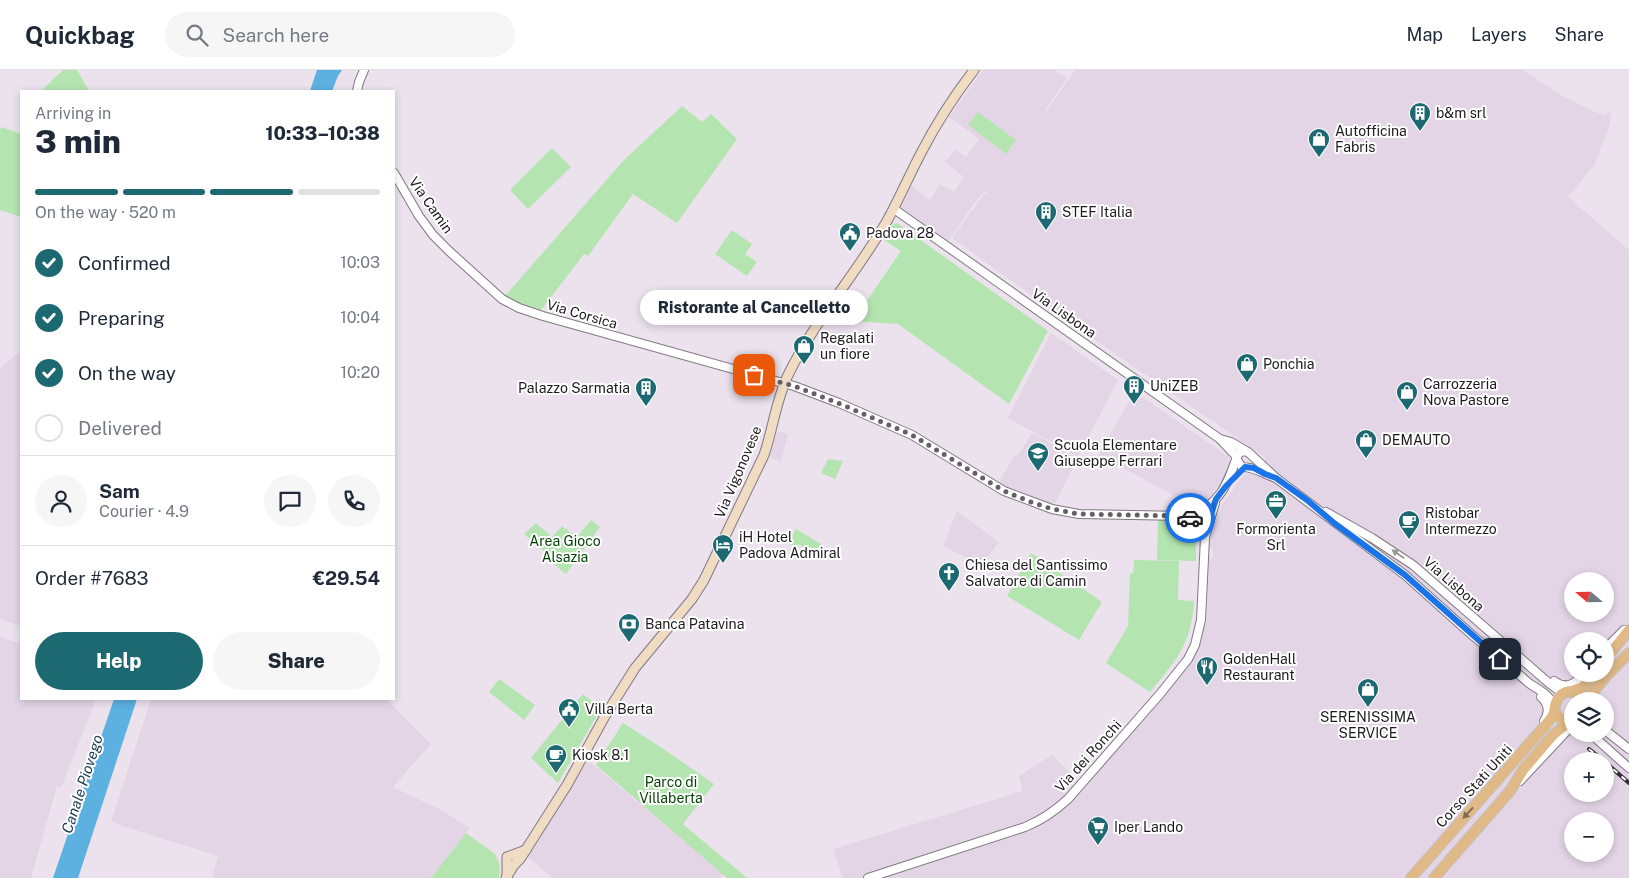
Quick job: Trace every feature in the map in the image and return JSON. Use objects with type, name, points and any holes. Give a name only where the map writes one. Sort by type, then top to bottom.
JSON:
[{"type":"main road","name":"Via Vigonovese","points":[[507,878],[512,861],[526,850],[635,668],[692,599],[707,575],[764,455],[784,383],[802,350],[894,208],[927,143],[949,106],[974,70]]},
{"type":"main road","points":[[1614,649],[1629,630]]},
{"type":"main road","points":[[1592,692],[1626,656]]},
{"type":"main road","points":[[1568,692],[1583,687],[1587,682]]},
{"type":"main road","name":"Corso Stati Uniti","points":[[1411,878],[1549,722],[1558,698],[1564,694]]},
{"type":"main road","points":[[1555,708],[1560,718],[1564,719]]},
{"type":"main road","name":"Corso Stati Uniti","points":[[1434,878],[1510,791],[1524,770],[1553,735],[1564,727]]},
{"type":"street","points":[[358,90],[364,70]]},
{"type":"street","name":"Via Camin","points":[[395,175],[410,202],[433,236],[470,271]]},
{"type":"street","name":"Via Lisbona","points":[[894,208],[1220,438],[1237,458],[1239,465],[1254,468],[1276,478]]},
{"type":"street","name":"Via Corsica","points":[[470,271],[502,299],[525,311],[784,383],[838,403],[912,435],[1004,491],[1031,502],[1072,513],[1184,516]]},
{"type":"street","name":"Via Lisbona","points":[[1220,438],[1231,442],[1249,453],[1276,478],[1405,575],[1471,634],[1552,701],[1555,708]]},
{"type":"street","points":[[1199,522],[1197,518],[1202,511],[1252,462],[1249,453],[1240,452],[1226,486]]},
{"type":"street","name":"Via dei Ronchi","points":[[868,878],[1038,822],[1068,799],[1160,694],[1188,659],[1195,645],[1200,626],[1205,538],[1216,499]]},
{"type":"street","name":"Via Lisbona","points":[[1315,507],[1372,538],[1413,565],[1554,687],[1568,692]]},
{"type":"street","points":[[1202,511],[1209,512],[1210,519],[1206,524],[1184,516],[1202,511]]},
{"type":"street","name":"Via dei Ronchi","points":[[1199,522],[1205,538]]},
{"type":"street","points":[[1614,640],[1629,625]]},
{"type":"street","points":[[1518,656],[1560,685],[1574,682]]},
{"type":"street","points":[[1600,692],[1626,656]]},
{"type":"street","points":[[1516,760],[1528,739],[1546,719],[1549,710],[1547,702],[1530,684]]},
{"type":"street","points":[[1614,736],[1622,744]]},
{"type":"street","points":[[1614,737],[1629,749]]},
{"type":"street","points":[[1594,742],[1615,756]]},
{"type":"street","points":[[1600,742],[1629,768]]},
{"type":"shaded area","points":[[983,70],[1055,70],[1067,78],[1045,110],[1051,114],[1047,110],[1075,70],[1523,70],[1559,94],[1595,112],[1604,115],[1611,111],[1610,124],[1595,164],[1568,197],[1629,250],[1629,878],[843,878],[833,849],[1023,791],[1019,776],[1052,755],[1084,786],[1198,646],[1207,619],[1209,559],[1213,558],[1213,550],[1209,547],[1217,516],[1222,505],[1244,474],[1252,474],[1266,458],[1069,322],[952,238],[985,193],[990,195],[985,191],[947,243],[897,209],[909,184],[930,200],[940,184],[954,192],[964,177],[945,162],[955,149],[966,157],[979,139],[949,117]]},
{"type":"shaded area","points":[[1051,333],[1118,380],[1078,457],[1008,418]]},
{"type":"shaded area","points":[[20,352],[20,626],[0,619],[0,368]]},
{"type":"shaded area","points":[[1135,392],[1229,457],[1229,470],[1205,506],[1200,509],[1098,455]]},
{"type":"shaded area","points":[[777,431],[788,434],[781,462],[770,456]]},
{"type":"shaded area","name":"Scuola Elementare Giuseppe Ferrari","points":[[1032,433],[1078,458],[1052,509],[997,486],[1014,456],[1018,455]]},
{"type":"shaded area","points":[[957,511],[999,542],[982,565],[943,546]]},
{"type":"shaded area","points":[[0,637],[20,644],[20,700],[96,700],[61,788],[57,786],[31,878],[0,878]]},
{"type":"shaded area","points":[[151,700],[387,700],[431,744],[393,787],[441,810],[470,828],[431,878],[212,878],[218,856],[111,821]]},
{"type":"shaded area","points":[[588,760],[723,874],[720,878],[553,878],[528,857]]},
{"type":"green space","points":[[63,70],[77,70],[88,90],[42,90]]},
{"type":"green space","points":[[682,106],[702,122],[711,114],[737,139],[677,223],[633,194],[588,256],[584,254],[541,310],[515,302],[505,296],[623,161]]},
{"type":"green space","points":[[978,112],[1016,140],[1006,154],[968,125]]},
{"type":"green space","points":[[2,127],[20,134],[20,217],[0,210],[0,129]]},
{"type":"green space","points":[[552,148],[571,167],[528,209],[510,190]]},
{"type":"green space","points":[[897,223],[1048,331],[1009,404],[898,324],[853,321],[901,251],[881,238],[888,227]]},
{"type":"green space","points":[[732,230],[752,244],[745,254],[757,262],[747,276],[715,254]]},
{"type":"green space","points":[[828,459],[843,461],[835,479],[821,473]]},
{"type":"green space","name":"Area Gioco Alsazia","points":[[591,520],[600,527],[566,574],[550,561],[552,558],[524,534],[536,523],[552,537],[562,526],[577,537]]},
{"type":"green space","points":[[1158,520],[1193,520],[1196,524],[1196,561],[1157,560]]},
{"type":"green space","points":[[796,529],[821,544],[814,554],[798,544],[795,547],[787,542]]},
{"type":"green space","points":[[1031,553],[1102,602],[1079,640],[1007,596]]},
{"type":"green space","points":[[1134,560],[1179,561],[1178,600],[1194,601],[1190,629],[1181,651],[1168,671],[1150,692],[1106,663],[1128,626],[1130,573],[1133,573]]},
{"type":"green space","points":[[499,679],[535,705],[524,720],[489,692]]},
{"type":"green space","points":[[583,694],[598,706],[600,710],[558,783],[531,758]]},
{"type":"green space","name":"Parco di Villaberta","points":[[623,723],[714,784],[683,824],[747,878],[727,878],[596,765]]},
{"type":"green space","points":[[466,833],[495,854],[500,872],[499,878],[431,878]]},
{"type":"water","points":[[317,70],[342,70],[332,90],[310,90]]},
{"type":"water","points":[[114,700],[137,700],[78,878],[53,878]]},
{"type":"railway","points":[[1589,749],[1593,752]]},
{"type":"railway","points":[[1614,770],[1629,783]]},
{"type":"way so far","points":[[754,375],[794,386],[912,435],[1004,491],[1052,509],[1079,514],[1184,516],[1190,518]]},
{"type":"place","name":"b&m srl","points":[[1420,132]]},
{"type":"place","name":"Autofficina Fabris","points":[[1319,158]]},
{"type":"place","name":"STEF Italia","points":[[1046,231]]},
{"type":"place","name":"Padova 28","points":[[850,252]]},
{"type":"place","name":"Regalati un fiore","points":[[804,365]]},
{"type":"place","name":"Ristorante al Cancelletto","points":[[754,375]]},
{"type":"place","name":"Ponchia","points":[[1247,383]]},
{"type":"place","name":"UniZEB","points":[[1134,405]]},
{"type":"place","name":"Palazzo Sarmatia","points":[[646,407]]},
{"type":"place","name":"Carrozzeria Nova Pastore","points":[[1407,411]]},
{"type":"place","name":"DEMAUTO","points":[[1366,459]]},
{"type":"place","name":"Scuola Elementare Giuseppe Ferrari","points":[[1038,472]]},
{"type":"place","name":"Formorienta Srl","points":[[1276,520]]},
{"type":"place","name":"Ristobar Intermezzo","points":[[1409,540]]},
{"type":"place","name":"iH Hotel Padova Admiral","points":[[723,564]]},
{"type":"place","name":"Chiesa del Santissimo Salvatore di Camin","points":[[949,592]]},
{"type":"place","name":"Banca Patavina","points":[[629,643]]},
{"type":"place","name":"GoldenHall Restaurant","points":[[1207,686]]},
{"type":"place","name":"SERENISSIMA SERVICE","points":[[1368,708]]},
{"type":"place","name":"Villa Berta","points":[[569,728]]},
{"type":"place","name":"Kiosk 8.1","points":[[556,774]]},
{"type":"place","name":"Iper Lando","points":[[1098,846]]},
{"type":"route","points":[[1190,518],[1200,524],[1208,523],[1216,499],[1245,467],[1254,468],[1276,478],[1405,575],[1500,659]]},
{"type":"water label","name":"Canale Piovego","points":[[82,784]]}]
